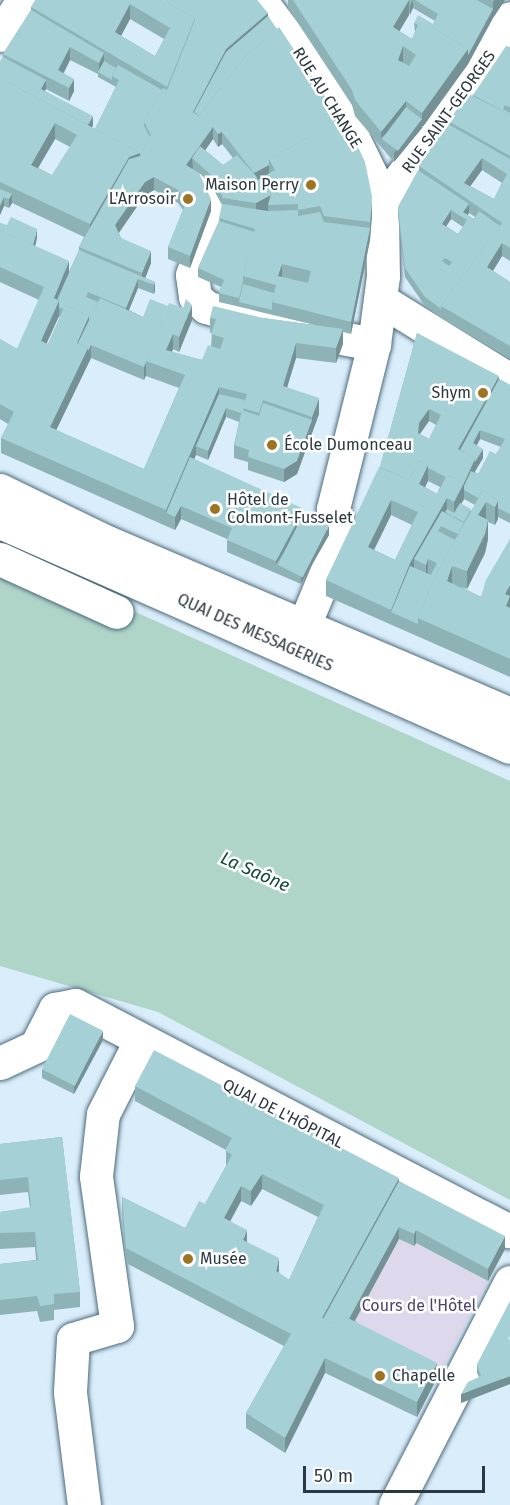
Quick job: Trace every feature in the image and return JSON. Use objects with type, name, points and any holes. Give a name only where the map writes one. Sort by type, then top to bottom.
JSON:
[{"type":"street","points":[[0,35],[23,0]]},
{"type":"street","name":"RUE AU CHANGE","points":[[272,4],[352,136],[381,202]]},
{"type":"street","name":"RUE SAINT-GEORGES","points":[[381,202],[507,35]]},
{"type":"street","points":[[193,175],[213,197],[216,211],[192,275],[195,297],[206,307],[265,324],[374,345]]},
{"type":"street","points":[[305,623],[342,534],[333,509],[374,345],[381,300],[381,202]]},
{"type":"street","points":[[381,300],[510,380]]},
{"type":"street","name":"QUAI DES MESSAGERIES","points":[[0,490],[107,542],[305,623],[510,714]]},
{"type":"street","name":"QUAI DES MESSAGERIES","points":[[0,522],[510,747]]},
{"type":"street","points":[[0,559],[117,612]]},
{"type":"street","name":"QUAI DE L'HÔPITAL","points":[[0,1063],[36,1046],[55,1009],[67,1004],[75,1005],[140,1041],[510,1231]]},
{"type":"street","points":[[84,1505],[70,1392],[73,1339],[117,1326],[96,1176],[103,1114],[140,1041]]},
{"type":"street","points":[[395,1505],[510,1282]]},
{"type":"green space","name":"Cours de l'Hôtel","points":[[399,1239],[414,1246],[416,1243],[488,1281],[437,1378],[348,1333]]},
{"type":"water","name":"La Saône","points":[[0,567],[120,605],[510,781],[510,1200],[158,1012],[0,966]]},
{"type":"building","points":[[35,0],[163,0],[195,18],[167,87],[31,7]],"holes":[[[130,4],[170,28],[155,56],[115,32]]]},
{"type":"building","points":[[163,0],[257,0],[268,13],[226,49],[193,112],[199,116],[244,58],[279,27],[344,125],[305,139],[269,159],[269,165],[254,173],[222,132],[218,134],[213,127],[186,165],[199,173],[211,199],[190,256],[168,247],[186,202],[178,190],[154,177],[145,182],[115,225],[121,238],[151,251],[142,273],[79,247],[129,159],[140,156],[151,135],[144,122],[163,88],[167,90],[195,20]]},
{"type":"building","points":[[293,0],[409,0],[393,27],[412,39],[420,20],[468,49],[422,113],[406,101],[381,132],[355,100],[352,90]],"holes":[[[403,46],[416,55],[409,66],[398,60]]]},
{"type":"building","points":[[415,0],[477,0],[493,9],[468,55],[468,49],[420,20],[418,25],[414,23],[418,15],[433,24],[438,14]]},
{"type":"building","points":[[31,10],[104,53],[99,63],[70,47],[58,70],[74,79],[69,88],[3,54]]},
{"type":"building","points":[[268,16],[277,29],[244,58],[199,116],[194,112],[226,52]]},
{"type":"building","points":[[506,46],[510,47],[510,107],[505,105],[503,109],[510,115],[473,95]]},
{"type":"building","points":[[3,57],[46,80],[41,89],[93,116],[88,125],[0,78],[0,62]]},
{"type":"building","points":[[104,61],[116,68],[112,80],[98,72]]},
{"type":"building","points":[[118,65],[162,90],[144,122],[150,137],[140,156],[140,153],[95,129],[119,80],[112,76]]},
{"type":"building","points":[[0,78],[140,153],[129,157],[90,224],[0,182]],"holes":[[[55,123],[77,135],[52,175],[31,165]]]},
{"type":"building","points":[[469,94],[510,115],[510,156],[448,121]]},
{"type":"building","points":[[406,107],[422,119],[398,151],[382,139]]},
{"type":"building","points":[[347,123],[365,162],[372,196],[370,222],[324,216],[320,206],[298,210],[298,204],[268,205],[271,195],[256,203],[222,198],[224,190],[244,188],[275,170],[269,159],[305,139]]},
{"type":"building","points":[[448,124],[510,159],[510,248],[502,243],[487,267],[510,282],[510,346],[441,306],[502,223],[419,166]],"holes":[[[482,158],[507,174],[494,199],[464,183]]]},
{"type":"building","points":[[200,146],[223,165],[237,155],[258,180],[244,188],[224,190],[223,197],[210,174],[192,158]]},
{"type":"building","points":[[418,170],[469,204],[463,212],[474,219],[479,211],[500,226],[441,309],[425,297],[405,268],[398,207]],"holes":[[[451,210],[467,220],[458,234],[442,224]],[[445,258],[452,262],[449,266],[442,261]]]},
{"type":"building","points":[[0,189],[12,194],[9,199],[4,197],[0,206]]},
{"type":"building","points":[[222,204],[268,211],[298,210],[298,216],[320,212],[324,222],[370,228],[351,322],[272,302],[276,285],[243,276],[255,229],[219,218]],"holes":[[[282,264],[311,271],[308,283],[278,276]]]},
{"type":"building","points":[[11,217],[37,229],[33,245],[0,230],[0,223],[7,225]]},
{"type":"building","points":[[219,221],[255,232],[239,298],[219,293],[224,280],[198,268]]},
{"type":"building","points":[[0,230],[69,261],[54,298],[59,301],[41,341],[48,344],[65,305],[89,316],[77,343],[88,348],[50,427],[144,469],[185,375],[146,361],[169,303],[183,308],[186,299],[192,305],[179,337],[173,334],[166,350],[202,360],[208,345],[220,349],[224,338],[211,334],[216,319],[210,318],[213,306],[263,318],[343,329],[336,348],[296,343],[283,386],[319,398],[312,417],[263,400],[259,413],[243,408],[247,394],[219,387],[166,510],[1,438],[14,412],[0,404],[0,339],[17,349],[44,287],[0,267]]},
{"type":"building","points":[[79,250],[155,282],[154,285],[138,279],[126,308],[88,292],[86,297],[98,302],[89,321],[89,316],[65,305],[63,309],[59,307],[57,300]]},
{"type":"building","points":[[243,284],[274,293],[272,310],[239,302]]},
{"type":"building","points":[[100,298],[143,317],[150,299],[168,306],[144,367],[91,345],[88,351],[88,348],[78,343]]},
{"type":"building","points":[[417,333],[499,376],[458,449],[475,459],[464,483],[447,475],[446,477],[419,461],[409,480],[380,467]],"holes":[[[429,409],[441,415],[429,439],[418,433],[419,423]]]},
{"type":"building","points":[[499,379],[510,385],[510,514],[498,508],[498,501],[483,490],[478,498],[464,490],[471,471],[478,474],[490,451],[496,454],[505,439],[480,430],[473,443],[483,449],[475,462],[475,459],[460,450]]},
{"type":"building","points":[[219,394],[245,400],[241,413],[226,408],[208,451],[196,446]]},
{"type":"building","name":"École Dumonceau","points":[[263,403],[312,420],[297,461],[284,469],[248,457],[249,450],[234,445],[242,410],[259,416]]},
{"type":"building","points":[[190,457],[304,509],[276,561],[227,540],[232,528],[181,506],[175,517],[166,513]]},
{"type":"building","points":[[419,461],[428,465],[419,484],[437,494],[447,475],[464,483],[454,502],[447,498],[410,563],[391,610],[326,580],[379,467],[409,480]],"holes":[[[391,500],[418,512],[395,560],[368,547]]]},
{"type":"building","points":[[483,490],[498,501],[495,507],[486,502],[478,515],[488,520],[485,534],[467,571],[452,566],[447,581],[481,597],[486,580],[510,539],[510,585],[505,594],[510,596],[506,606],[510,608],[510,659],[418,618],[437,572]]},
{"type":"building","points":[[460,503],[471,509],[464,522],[445,512],[447,509],[454,513]]},
{"type":"building","points":[[442,511],[464,523],[458,534],[441,526],[438,531],[455,540],[437,572],[418,618],[418,624],[391,612],[410,566],[431,575],[437,563],[428,559],[426,565],[414,559]]},
{"type":"building","points":[[304,513],[329,526],[303,577],[278,565]]},
{"type":"building","points":[[70,1014],[103,1031],[75,1086],[42,1069]]},
{"type":"building","name":"Musée","points":[[154,1050],[399,1178],[322,1318],[334,1323],[348,1318],[437,1363],[417,1402],[325,1358],[285,1438],[246,1413],[291,1334],[126,1248],[122,1197],[185,1228],[199,1201],[205,1204],[232,1155],[225,1150],[232,1138],[135,1086]],"holes":[[[262,1174],[324,1205],[289,1280],[276,1271],[279,1258],[243,1240],[247,1230],[224,1218],[241,1186],[251,1191]]]},
{"type":"building","points":[[62,1137],[80,1292],[54,1294],[54,1304],[40,1306],[37,1296],[0,1300],[0,1264],[38,1260],[35,1232],[0,1233],[0,1212],[31,1207],[28,1177],[0,1180],[0,1144]]},
{"type":"building","points":[[399,1181],[505,1236],[488,1269],[416,1230],[414,1234],[399,1227],[349,1319],[334,1323],[323,1319]]},
{"type":"building","points":[[510,1301],[510,1337],[508,1337],[510,1376],[461,1394],[468,1382],[481,1376],[477,1364]]},
{"type":"place","name":"Maison Perry","points":[[311,185]]},
{"type":"place","name":"L'Arrosoir","points":[[188,199]]},
{"type":"place","name":"Shym","points":[[483,393]]},
{"type":"place","name":"École Dumonceau","points":[[272,445]]},
{"type":"place","name":"Hôtel de Colmont-Fusselet","points":[[215,509]]},
{"type":"place","name":"Musée","points":[[188,1259]]},
{"type":"place","name":"Chapelle","points":[[380,1376]]}]
